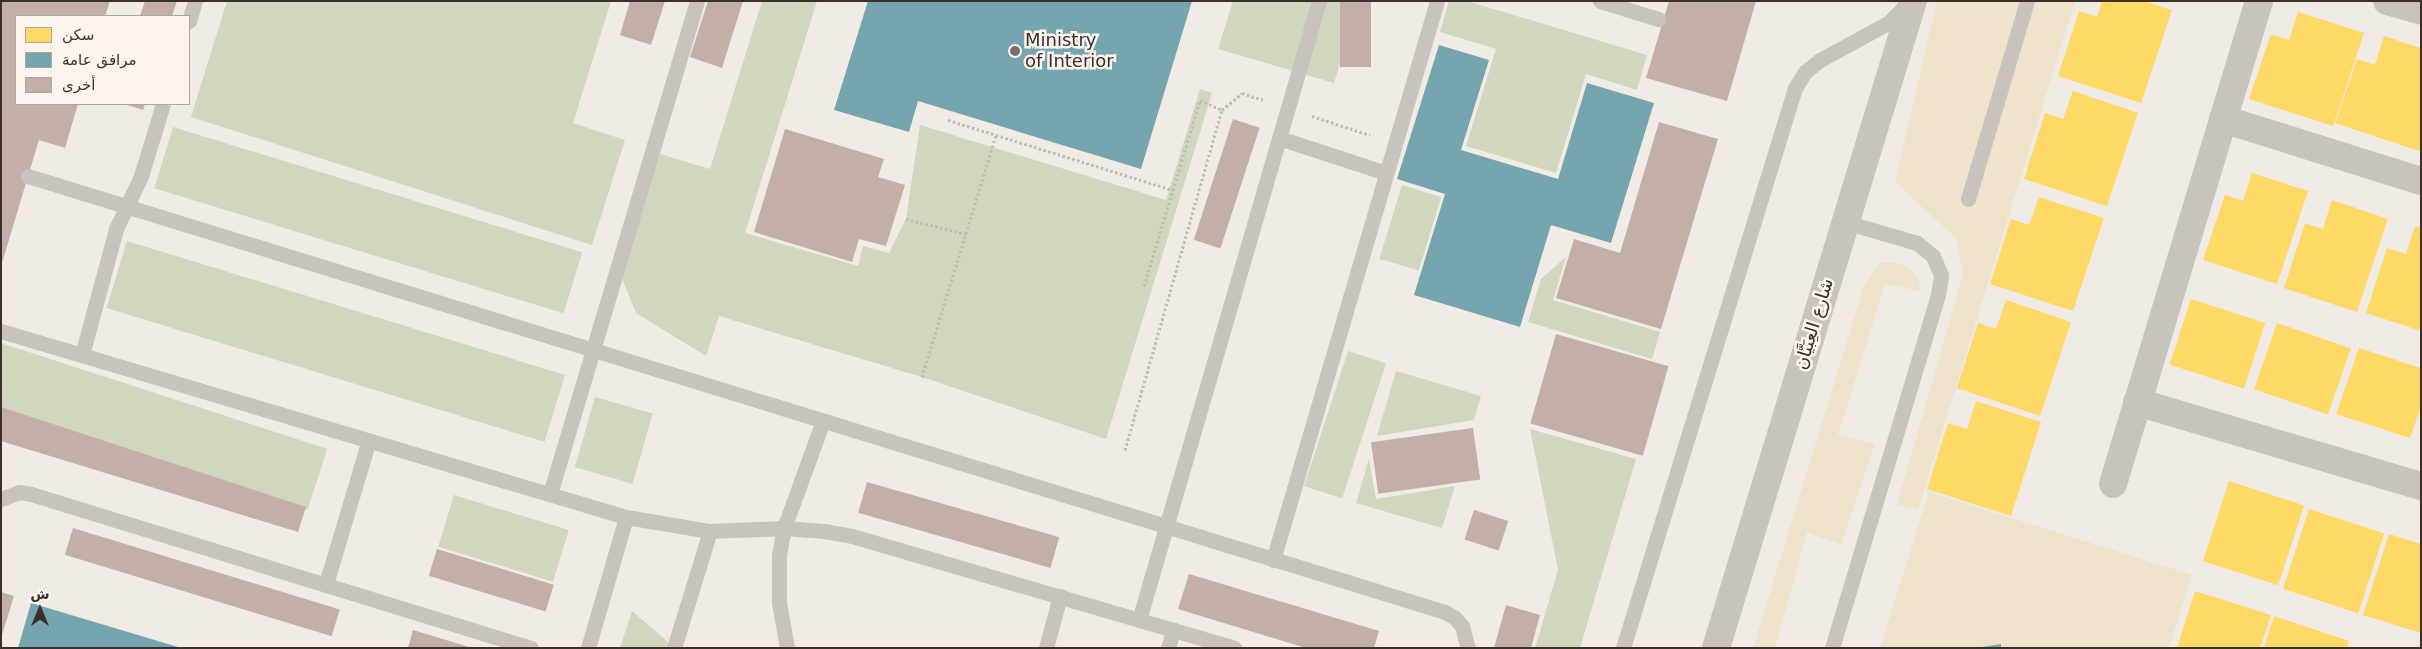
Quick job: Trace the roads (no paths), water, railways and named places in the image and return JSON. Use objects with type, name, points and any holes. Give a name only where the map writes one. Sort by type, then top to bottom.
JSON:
[{"type":"street","name":"شارع العِبَيَّان","points":[[1716,648],[1911,1]]},
{"type":"street","points":[[2113,484],[2259,1]]},
{"type":"street","points":[[2387,1],[2421,11]]},
{"type":"street","points":[[2223,119],[2421,181]]},
{"type":"street","points":[[2137,402],[2421,486]]},
{"type":"lane","points":[[190,18],[195,1]]},
{"type":"lane","points":[[550,494],[697,1]]},
{"type":"lane","points":[[1139,620],[1319,1]]},
{"type":"lane","points":[[1273,560],[1437,1]]},
{"type":"lane","points":[[1600,1],[1658,19]]},
{"type":"lane","points":[[1623,648],[1795,88],[1805,72],[1820,60],[1888,23],[1911,1]]},
{"type":"lane","points":[[1968,199],[2027,1]]},
{"type":"lane","points":[[82,355],[111,243],[141,176],[163,105]]},
{"type":"lane","points":[[1279,138],[1386,173]]},
{"type":"lane","points":[[28,176],[1445,612],[1455,618],[1462,626],[1468,648]]},
{"type":"lane","points":[[1832,648],[1938,295],[1941,275],[1933,256],[1917,243],[1845,222]]},
{"type":"lane","points":[[1,331],[626,517],[710,531],[784,528],[824,531],[852,536],[1234,648]]},
{"type":"lane","points":[[787,648],[778,578],[784,528],[823,421]]},
{"type":"lane","points":[[326,584],[368,440]]},
{"type":"lane","points":[[1,499],[19,492],[31,494],[531,648]]},
{"type":"lane","points":[[588,648],[626,517]]},
{"type":"lane","points":[[674,648],[710,531]]},
{"type":"lane","points":[[1046,648],[1060,596]]},
{"type":"lane","points":[[1168,648],[1173,630]]},
{"type":"place","name":"Ministry of Interior","points":[[1015,51]]}]
